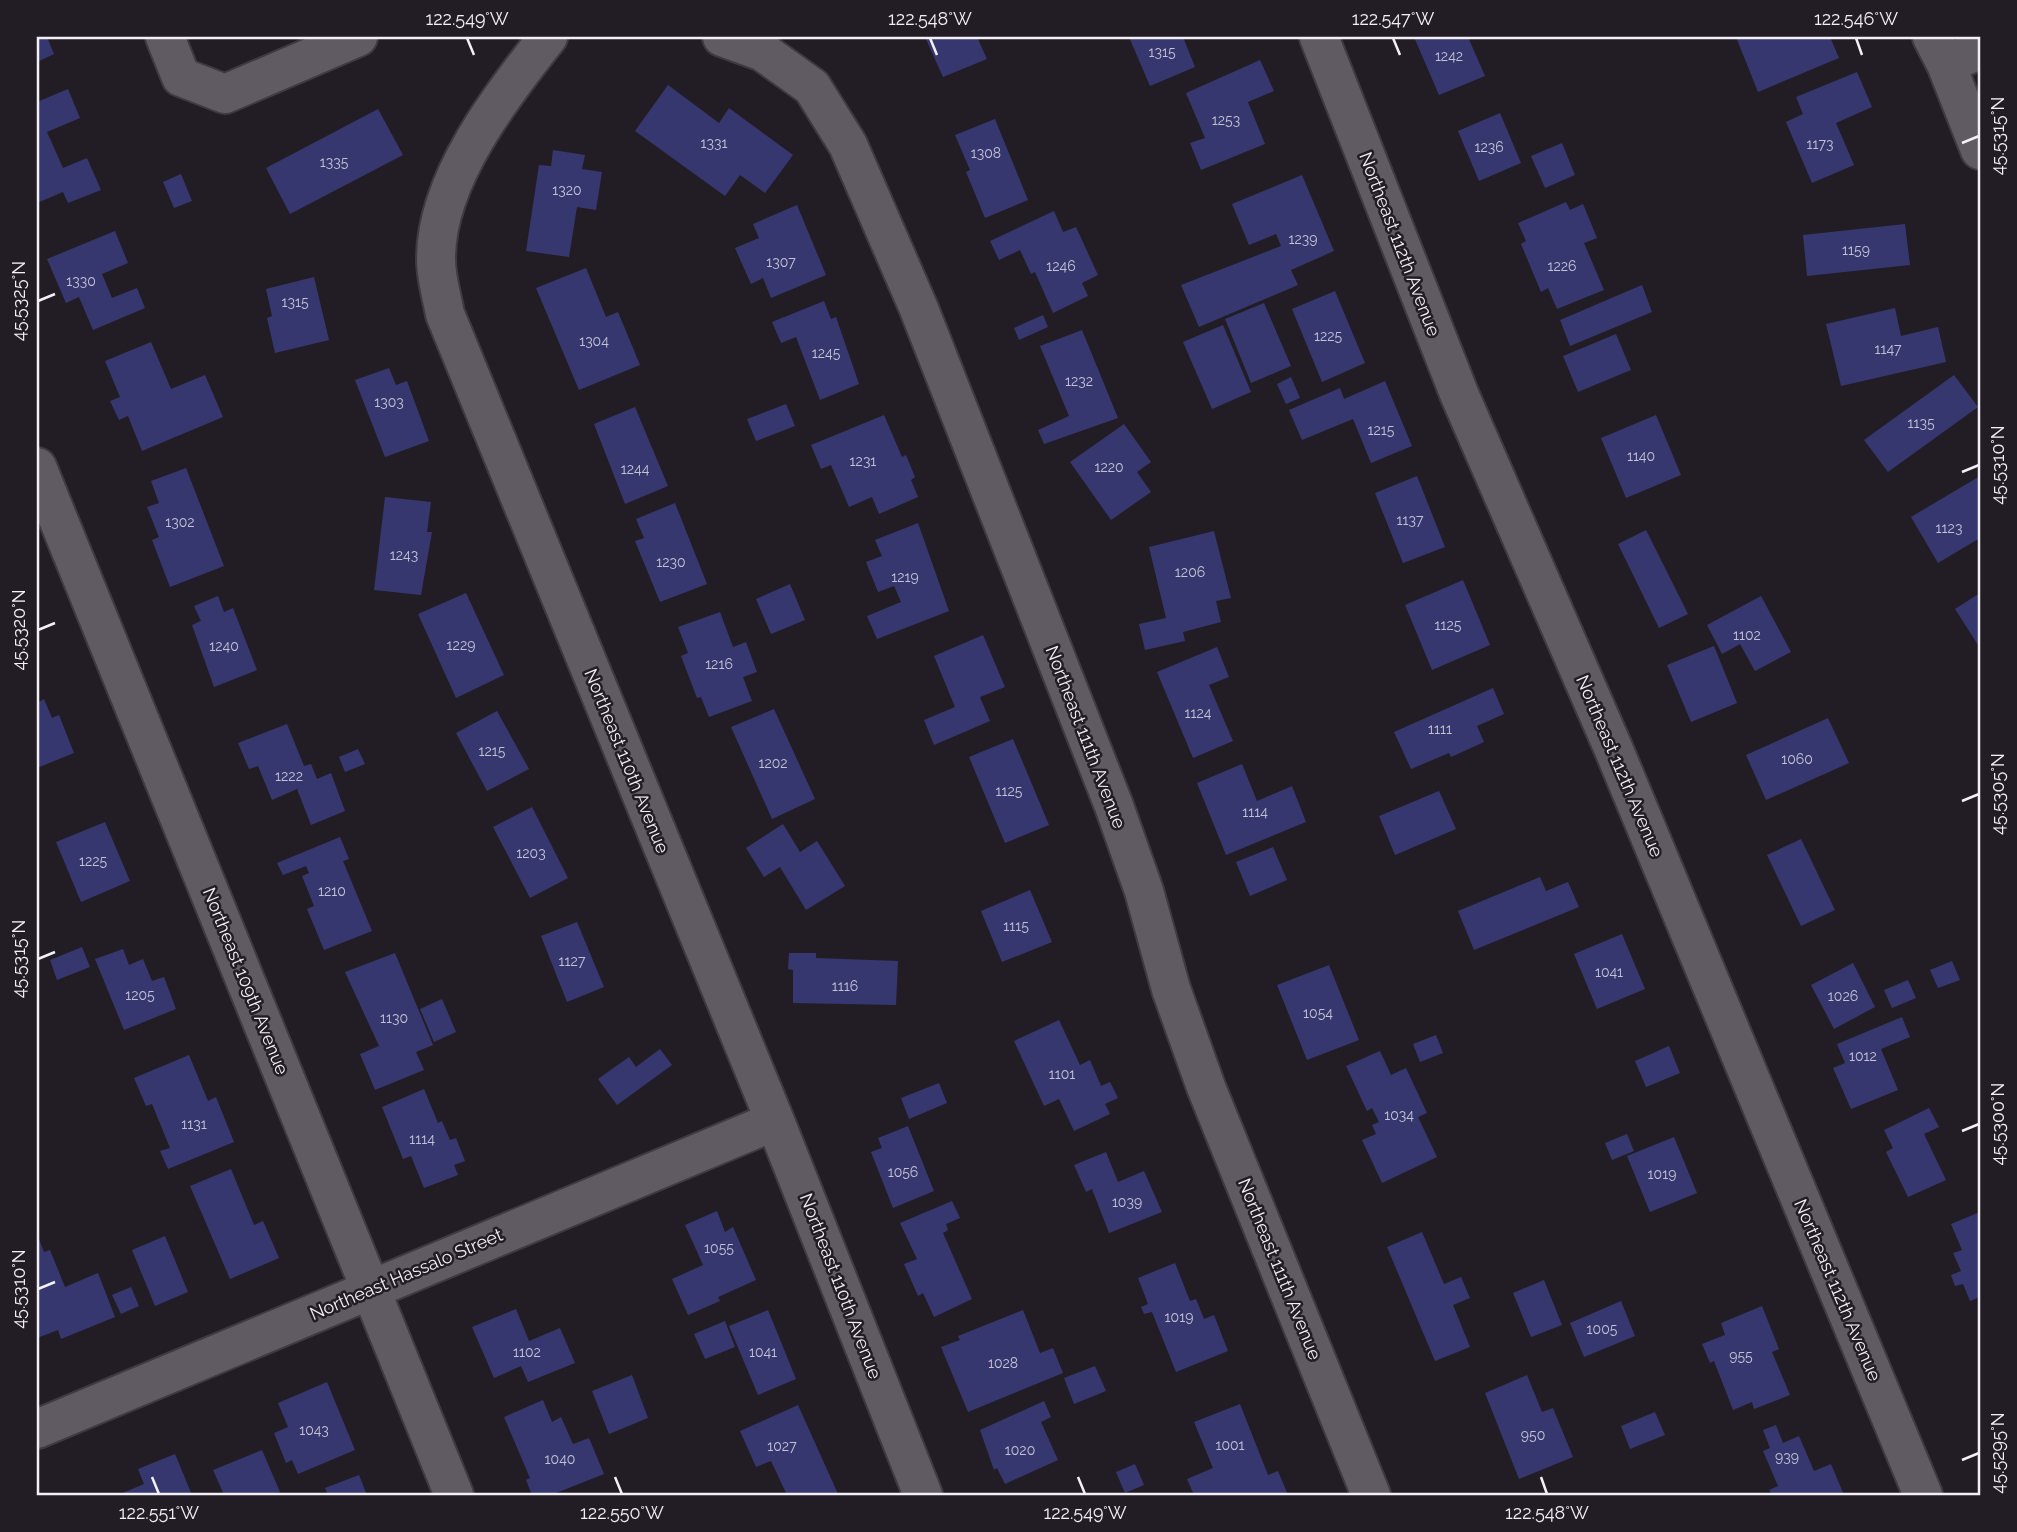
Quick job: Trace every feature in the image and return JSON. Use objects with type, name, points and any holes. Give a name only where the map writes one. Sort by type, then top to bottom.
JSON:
[{"type":"street","points":[[165,37],[181,77],[225,94],[358,37]]},
{"type":"street","name":"Northeast 110th Avenue","points":[[548,37],[475,138],[445,202],[436,261],[445,314],[775,1121],[923,1495]]},
{"type":"street","name":"Northeast 111th Avenue","points":[[722,37],[763,52],[812,87],[848,145],[919,309],[1114,806],[1144,891],[1171,989],[1206,1087],[1371,1495]]},
{"type":"street","name":"Northeast 112th Avenue","points":[[1319,37],[1460,396],[1614,750],[1923,1495]]},
{"type":"street","points":[[1953,50],[1980,150]]},
{"type":"street","name":"Northeast 109th Avenue","points":[[37,467],[454,1495]]},
{"type":"street","name":"Northeast Hassalo Street","points":[[37,1429],[775,1121]]},
{"type":"building","points":[[37,37],[47,37],[54,54],[37,62]]},
{"type":"building","points":[[925,37],[977,37],[987,59],[943,77]]},
{"type":"building","points":[[1129,37],[1183,37],[1195,67],[1150,86]]},
{"type":"building","points":[[1414,37],[1468,37],[1485,76],[1439,95]]},
{"type":"building","points":[[1736,37],[1830,37],[1839,58],[1758,92]]},
{"type":"building","points":[[1260,60],[1274,91],[1248,102],[1265,144],[1201,170],[1190,143],[1205,138],[1186,93]]},
{"type":"building","points":[[1857,72],[1872,107],[1836,123],[1854,165],[1812,183],[1786,122],[1803,114],[1796,97]]},
{"type":"building","points":[[668,85],[719,123],[729,108],[793,155],[765,193],[740,175],[725,196],[635,131]]},
{"type":"building","points":[[68,89],[80,118],[47,132],[63,168],[87,158],[101,190],[68,203],[63,192],[37,203],[37,102]]},
{"type":"building","points":[[378,109],[403,155],[290,214],[266,168]]},
{"type":"building","points":[[1500,113],[1521,163],[1479,181],[1458,131]]},
{"type":"building","points":[[995,119],[1028,200],[985,218],[966,172],[970,170],[955,135]]},
{"type":"building","points":[[1562,143],[1575,175],[1545,188],[1531,156]]},
{"type":"building","points":[[553,150],[585,155],[582,169],[602,172],[596,210],[577,207],[569,257],[526,251],[539,165],[551,166]]},
{"type":"building","points":[[181,174],[192,201],[174,208],[163,182]]},
{"type":"building","points":[[1302,175],[1334,251],[1291,270],[1298,285],[1199,327],[1181,285],[1281,246],[1276,234],[1249,245],[1232,204]]},
{"type":"building","points":[[1566,202],[1570,210],[1583,204],[1597,238],[1584,243],[1604,290],[1557,309],[1548,288],[1541,292],[1521,244],[1526,241],[1518,223]]},
{"type":"building","points":[[797,205],[826,275],[771,298],[763,278],[751,284],[735,248],[759,238],[753,224]]},
{"type":"building","points":[[1054,211],[1063,232],[1076,227],[1098,275],[1082,283],[1088,296],[1053,313],[1035,272],[1031,274],[1020,250],[999,260],[990,241]]},
{"type":"building","points":[[1905,224],[1910,265],[1807,276],[1803,235]]},
{"type":"building","points":[[115,231],[128,263],[102,274],[112,298],[137,288],[145,308],[93,330],[79,297],[66,303],[47,259]]},
{"type":"building","points":[[586,268],[606,317],[618,312],[640,365],[579,390],[536,288]]},
{"type":"building","points":[[314,277],[329,340],[275,353],[267,318],[272,316],[266,289]]},
{"type":"building","points":[[1642,285],[1652,312],[1570,346],[1560,320]]},
{"type":"building","points":[[1335,291],[1365,363],[1322,382],[1292,309]]},
{"type":"building","points":[[824,301],[831,319],[836,317],[859,384],[820,400],[796,337],[781,343],[772,322]]},
{"type":"building","points":[[1264,303],[1291,366],[1251,383],[1225,319]]},
{"type":"building","points":[[1895,308],[1901,336],[1938,327],[1946,362],[1841,386],[1826,324]]},
{"type":"building","points":[[1043,315],[1048,327],[1019,340],[1014,328]]},
{"type":"building","points":[[1223,325],[1251,392],[1212,409],[1183,342]]},
{"type":"building","points":[[1082,330],[1118,418],[1044,444],[1038,430],[1069,416],[1040,346]]},
{"type":"building","points":[[1616,334],[1631,370],[1578,392],[1563,356]]},
{"type":"building","points":[[151,342],[171,389],[205,375],[223,417],[142,451],[128,416],[119,420],[110,401],[120,397],[105,361]]},
{"type":"building","points":[[389,368],[396,385],[407,381],[429,441],[385,457],[355,380]]},
{"type":"building","points":[[1954,375],[1978,407],[1888,472],[1864,440]]},
{"type":"building","points":[[1291,377],[1300,398],[1286,404],[1277,384]]},
{"type":"building","points":[[1385,381],[1412,446],[1371,463],[1353,419],[1302,440],[1289,410],[1340,388],[1344,399]]},
{"type":"building","points":[[786,404],[795,426],[756,441],[747,419]]},
{"type":"building","points":[[635,407],[668,486],[625,504],[594,424]]},
{"type":"building","points":[[884,415],[902,457],[906,455],[915,477],[911,480],[918,497],[879,514],[872,497],[849,507],[831,465],[821,469],[811,445]]},
{"type":"building","points":[[1656,415],[1681,475],[1626,498],[1601,438]]},
{"type":"building","points":[[1124,424],[1151,462],[1137,472],[1151,492],[1111,520],[1070,462]]},
{"type":"building","points":[[186,468],[224,566],[170,587],[152,540],[159,537],[147,507],[159,503],[151,481]]},
{"type":"building","points":[[1417,476],[1445,547],[1403,563],[1375,493]]},
{"type":"building","points":[[1980,476],[1980,538],[1938,563],[1911,517]]},
{"type":"building","points":[[385,497],[431,502],[427,532],[432,532],[421,595],[374,590]]},
{"type":"building","points":[[675,503],[707,584],[660,602],[635,541],[644,538],[636,519]]},
{"type":"building","points":[[918,523],[949,611],[877,639],[867,616],[901,602],[894,586],[878,592],[866,562],[882,556],[875,540]]},
{"type":"building","points":[[1646,530],[1688,614],[1659,628],[1618,544]]},
{"type":"building","points":[[1214,531],[1231,598],[1216,601],[1221,622],[1183,632],[1185,641],[1145,650],[1139,624],[1166,618],[1149,547]]},
{"type":"building","points":[[1463,580],[1490,645],[1432,670],[1405,605]]},
{"type":"building","points":[[790,584],[805,620],[771,634],[756,599]]},
{"type":"building","points":[[466,593],[504,675],[456,698],[418,614]]},
{"type":"building","points":[[1980,593],[1980,648],[1955,609]]},
{"type":"building","points":[[218,596],[224,612],[233,608],[257,670],[214,687],[192,625],[201,621],[194,606]]},
{"type":"building","points":[[1761,596],[1791,652],[1755,671],[1740,644],[1722,654],[1707,625]]},
{"type":"building","points":[[720,612],[733,647],[746,642],[757,672],[743,677],[752,701],[709,717],[701,697],[697,698],[681,656],[688,653],[678,627]]},
{"type":"building","points":[[983,635],[1005,687],[980,697],[990,721],[934,745],[924,720],[955,707],[934,656]]},
{"type":"building","points":[[1714,646],[1737,703],[1691,722],[1667,665]]},
{"type":"building","points":[[1217,647],[1229,677],[1209,685],[1233,741],[1193,758],[1157,672]]},
{"type":"building","points":[[1493,688],[1504,714],[1477,726],[1484,742],[1451,757],[1449,753],[1411,769],[1394,732]]},
{"type":"building","points":[[44,699],[52,718],[59,715],[74,753],[37,768],[37,703]]},
{"type":"building","points":[[774,709],[815,799],[772,819],[731,727]]},
{"type":"building","points":[[497,711],[529,769],[487,791],[456,733]]},
{"type":"building","points":[[1828,718],[1849,763],[1766,800],[1746,755]]},
{"type":"building","points":[[287,724],[304,766],[311,764],[317,779],[331,773],[345,811],[311,825],[297,789],[272,800],[258,766],[249,769],[238,743]]},
{"type":"building","points":[[1013,739],[1049,825],[1005,843],[969,757]]},
{"type":"building","points":[[358,749],[365,764],[345,772],[339,757]]},
{"type":"building","points":[[1242,764],[1257,801],[1292,786],[1306,822],[1226,855],[1197,783]]},
{"type":"building","points":[[1439,791],[1456,829],[1395,855],[1379,816]]},
{"type":"building","points":[[532,807],[568,878],[530,898],[493,827]]},
{"type":"building","points":[[105,822],[130,881],[81,902],[56,842]]},
{"type":"building","points":[[783,824],[800,852],[817,841],[845,886],[806,910],[780,867],[764,877],[746,848]]},
{"type":"building","points":[[340,837],[349,859],[343,861],[372,931],[324,950],[307,909],[314,906],[302,876],[309,873],[306,866],[283,875],[277,863]]},
{"type":"building","points":[[1801,839],[1835,910],[1801,926],[1767,855]]},
{"type":"building","points":[[1273,847],[1287,880],[1250,896],[1236,862]]},
{"type":"building","points":[[1540,877],[1546,891],[1568,882],[1579,907],[1474,950],[1458,911]]},
{"type":"building","points":[[1030,890],[1052,942],[1002,962],[981,911]]},
{"type":"building","points":[[577,922],[604,987],[567,1002],[541,936]]},
{"type":"building","points":[[1622,934],[1645,989],[1597,1009],[1574,954]]},
{"type":"building","points":[[82,947],[90,967],[57,980],[50,960]]},
{"type":"building","points":[[123,949],[129,965],[143,959],[152,981],[164,977],[176,1009],[124,1030],[95,959]]},
{"type":"building","points":[[395,953],[433,1045],[416,1052],[424,1070],[375,1090],[360,1054],[379,1046],[345,972]]},
{"type":"building","points":[[789,953],[816,953],[816,958],[898,961],[896,1005],[793,1003],[793,970],[788,969]]},
{"type":"building","points":[[1952,961],[1960,980],[1938,988],[1930,970]]},
{"type":"building","points":[[1853,963],[1875,1007],[1834,1029],[1811,985]]},
{"type":"building","points":[[1329,965],[1359,1040],[1307,1060],[1277,985]]},
{"type":"building","points":[[1908,980],[1916,998],[1892,1008],[1884,990]]},
{"type":"building","points":[[442,999],[456,1032],[434,1042],[420,1009]]},
{"type":"building","points":[[1902,1017],[1910,1037],[1881,1049],[1898,1090],[1851,1109],[1833,1068],[1845,1063],[1837,1044]]},
{"type":"building","points":[[1059,1020],[1080,1065],[1090,1060],[1101,1086],[1110,1082],[1118,1098],[1105,1104],[1110,1114],[1074,1131],[1059,1099],[1044,1106],[1014,1041]]},
{"type":"building","points":[[1436,1035],[1443,1053],[1420,1062],[1413,1044]]},
{"type":"building","points":[[1669,1046],[1680,1073],[1646,1087],[1635,1061]]},
{"type":"building","points":[[660,1049],[672,1065],[617,1105],[598,1079],[629,1057],[636,1067]]},
{"type":"building","points":[[1380,1051],[1391,1075],[1406,1068],[1427,1113],[1418,1117],[1437,1157],[1382,1183],[1362,1140],[1376,1134],[1372,1125],[1379,1122],[1372,1108],[1367,1111],[1346,1066]]},
{"type":"building","points":[[189,1055],[208,1101],[216,1097],[234,1142],[168,1169],[160,1151],[170,1148],[152,1104],[146,1106],[134,1078]]},
{"type":"building","points":[[939,1083],[947,1103],[909,1119],[901,1098]]},
{"type":"building","points":[[424,1089],[438,1123],[442,1121],[450,1140],[456,1138],[465,1161],[454,1165],[458,1175],[424,1188],[411,1156],[403,1159],[382,1107]]},
{"type":"building","points":[[1929,1108],[1939,1127],[1924,1134],[1946,1180],[1908,1197],[1886,1152],[1893,1148],[1884,1130]]},
{"type":"building","points":[[908,1126],[934,1191],[893,1208],[871,1152],[882,1148],[878,1138]]},
{"type":"building","points":[[1627,1134],[1634,1151],[1612,1160],[1605,1143]]},
{"type":"building","points":[[1674,1137],[1697,1193],[1650,1212],[1627,1156]]},
{"type":"building","points":[[1106,1152],[1118,1182],[1144,1171],[1162,1212],[1109,1233],[1092,1189],[1086,1192],[1074,1165]]},
{"type":"building","points":[[231,1169],[254,1225],[263,1221],[279,1258],[230,1279],[190,1186]]},
{"type":"building","points":[[952,1201],[960,1218],[946,1224],[948,1230],[943,1233],[972,1299],[934,1317],[923,1293],[918,1296],[904,1264],[917,1259],[900,1223]]},
{"type":"building","points":[[717,1211],[725,1232],[733,1227],[756,1280],[718,1297],[720,1301],[688,1315],[672,1279],[703,1265],[685,1225]]},
{"type":"building","points":[[1980,1212],[1980,1297],[1970,1301],[1963,1284],[1955,1286],[1951,1275],[1961,1271],[1953,1253],[1962,1250],[1951,1224]]},
{"type":"building","points":[[1422,1232],[1444,1284],[1461,1277],[1470,1298],[1453,1305],[1470,1347],[1435,1361],[1387,1247]]},
{"type":"building","points":[[37,1234],[44,1252],[50,1250],[65,1287],[98,1273],[115,1317],[61,1339],[58,1330],[37,1338]]},
{"type":"building","points":[[165,1236],[188,1292],[155,1306],[132,1250]]},
{"type":"building","points":[[1175,1263],[1190,1301],[1196,1299],[1204,1319],[1214,1315],[1228,1351],[1176,1372],[1152,1312],[1144,1314],[1141,1307],[1148,1304],[1138,1278]]},
{"type":"building","points":[[1544,1280],[1562,1325],[1531,1337],[1513,1293]]},
{"type":"building","points":[[131,1287],[139,1306],[121,1314],[112,1295]]},
{"type":"building","points":[[1621,1301],[1635,1336],[1584,1357],[1570,1323]]},
{"type":"building","points":[[1762,1306],[1779,1349],[1772,1352],[1790,1395],[1754,1409],[1752,1402],[1733,1410],[1714,1361],[1710,1363],[1702,1344],[1725,1335],[1721,1323]]},
{"type":"building","points":[[516,1309],[529,1341],[560,1328],[575,1363],[528,1382],[521,1366],[494,1378],[472,1327]]},
{"type":"building","points":[[768,1310],[796,1379],[758,1395],[729,1326]]},
{"type":"building","points":[[1023,1310],[1040,1353],[1053,1348],[1063,1373],[968,1412],[941,1347],[960,1340],[958,1336]]},
{"type":"building","points":[[725,1321],[735,1347],[705,1359],[694,1334]]},
{"type":"building","points":[[1095,1366],[1106,1391],[1074,1404],[1064,1378]]},
{"type":"building","points":[[632,1375],[648,1418],[609,1434],[592,1391]]},
{"type":"building","points":[[1527,1375],[1542,1412],[1553,1408],[1573,1457],[1519,1479],[1485,1393]]},
{"type":"building","points":[[327,1382],[355,1450],[298,1474],[292,1460],[286,1463],[274,1433],[288,1427],[278,1403]]},
{"type":"building","points":[[543,1400],[552,1422],[561,1417],[573,1444],[589,1438],[604,1474],[551,1495],[532,1495],[526,1480],[530,1478],[504,1417]]},
{"type":"building","points":[[1044,1401],[1051,1417],[1041,1422],[1058,1460],[1005,1484],[997,1468],[994,1470],[980,1430]]},
{"type":"building","points":[[1240,1404],[1268,1475],[1278,1471],[1288,1495],[1194,1495],[1187,1479],[1213,1468],[1194,1422]]},
{"type":"building","points":[[798,1405],[838,1494],[836,1495],[787,1495],[771,1461],[756,1467],[740,1431]]},
{"type":"building","points":[[1655,1412],[1665,1435],[1630,1449],[1621,1426]]},
{"type":"building","points":[[1776,1425],[1783,1443],[1799,1436],[1814,1471],[1831,1464],[1844,1495],[1772,1495],[1769,1490],[1778,1486],[1763,1451],[1770,1448],[1763,1430]]},
{"type":"building","points":[[262,1450],[280,1492],[273,1495],[224,1495],[213,1470]]},
{"type":"building","points":[[175,1454],[192,1495],[118,1495],[144,1484],[138,1469]]},
{"type":"building","points":[[1135,1464],[1144,1485],[1125,1493],[1116,1472]]},
{"type":"building","points":[[359,1475],[367,1495],[328,1495],[325,1488]]}]
